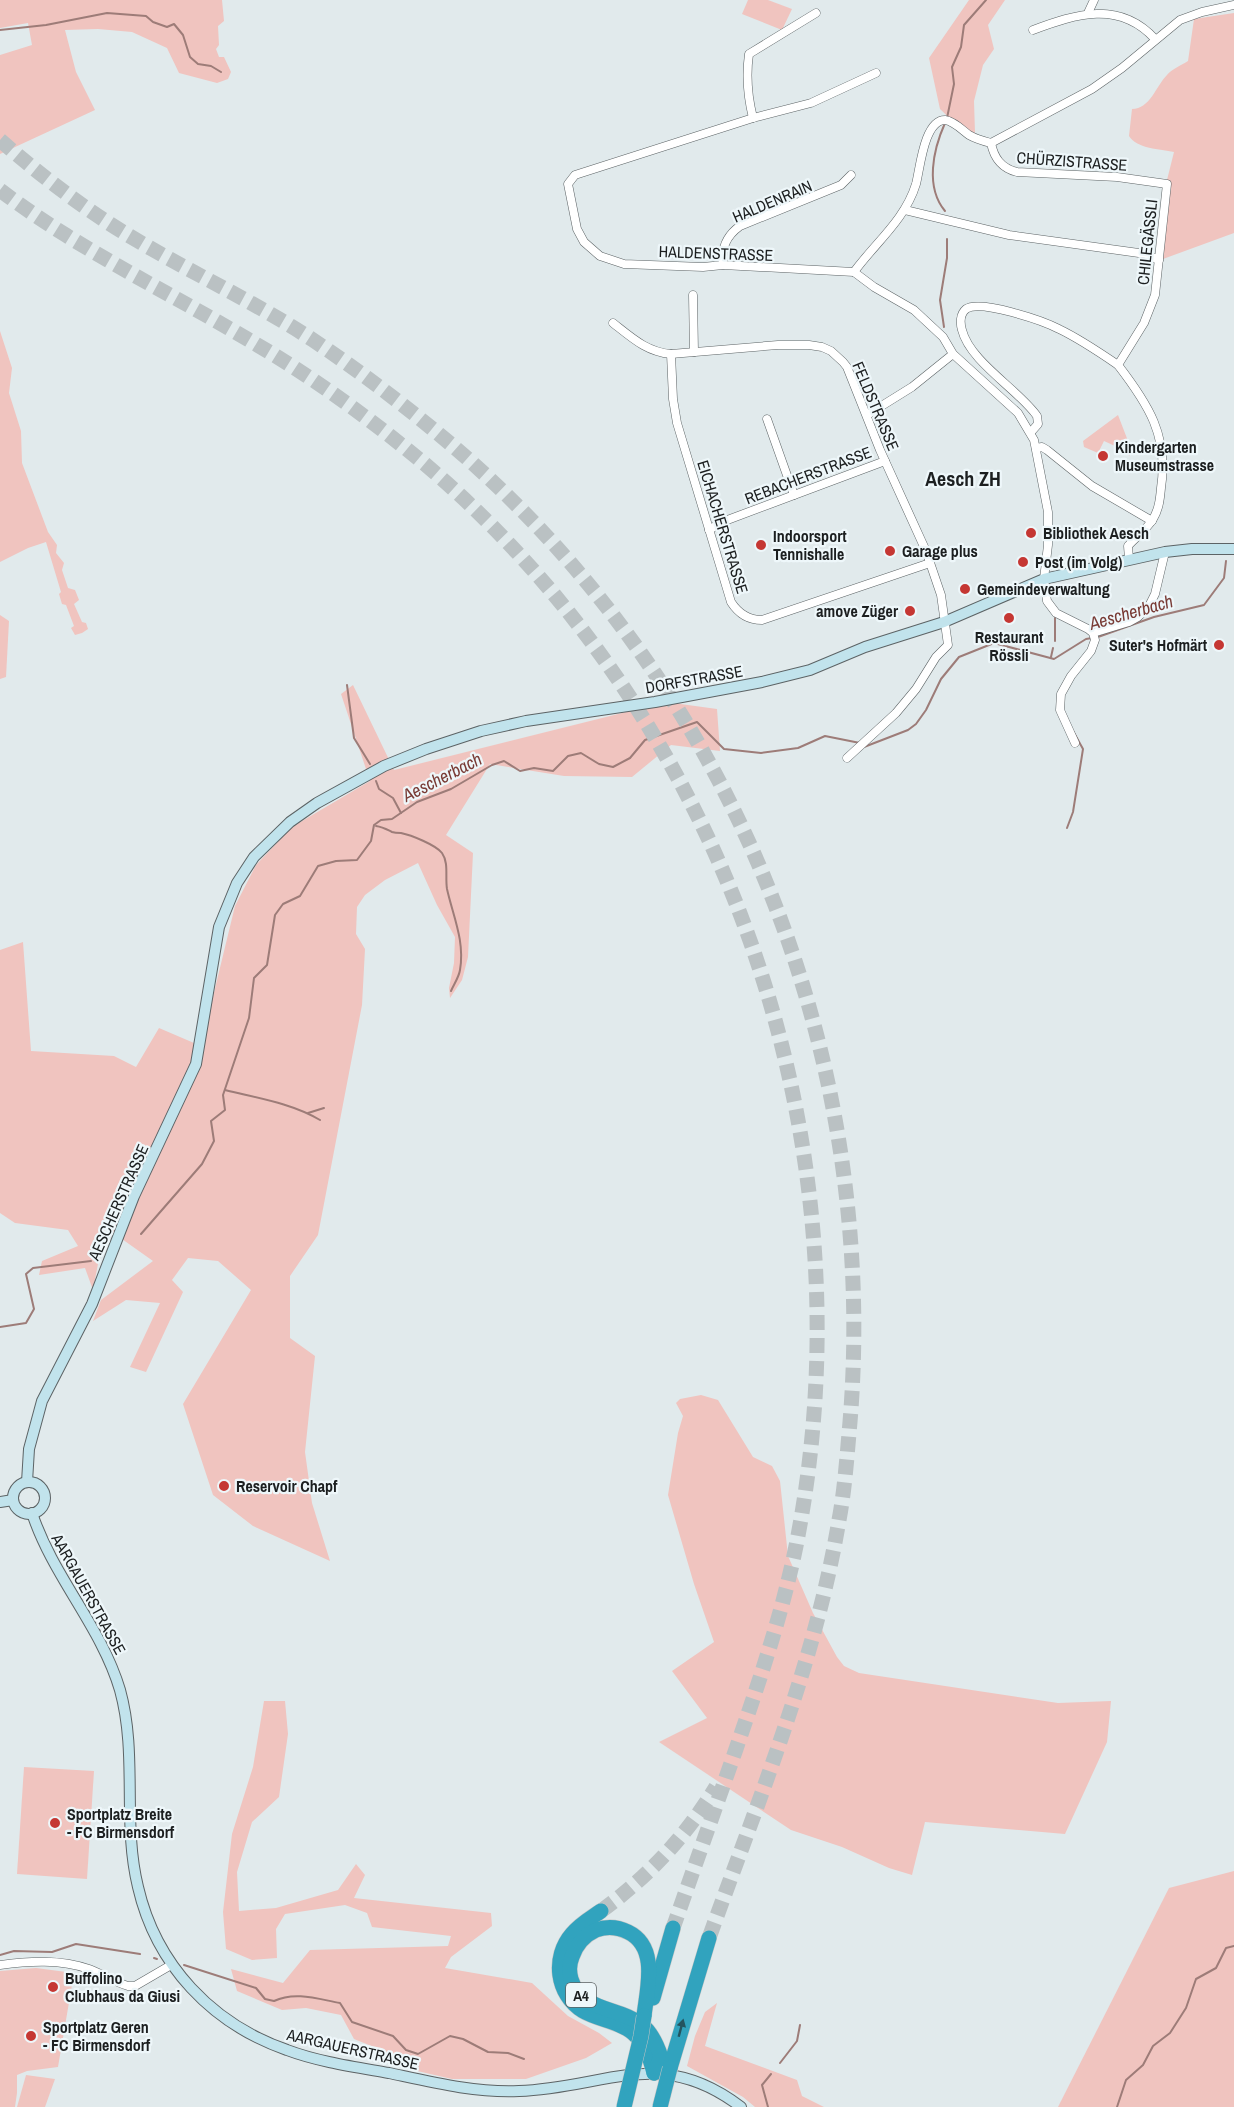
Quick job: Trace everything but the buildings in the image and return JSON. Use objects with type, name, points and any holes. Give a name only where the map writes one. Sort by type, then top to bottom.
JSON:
[{"type":"highway","points":[[601,1911],[575,1931],[564,1946],[559,1963],[562,1983],[569,1998],[579,2008],[595,2017],[630,2030],[644,2043],[654,2073]]},
{"type":"highway","name":"A4","points":[[644,2043],[646,2018],[649,1971],[648,1959],[643,1946],[632,1935],[618,1928],[602,1929],[590,1934],[578,1945],[571,1958],[570,1969],[574,1986],[591,2003],[640,2023],[654,2039],[668,2054],[675,2075]]},
{"type":"highway","points":[[646,2018],[673,1928]]},
{"type":"highway","points":[[660,2107],[668,2054],[709,1938]]},
{"type":"highway","points":[[635,2074],[643,2063],[644,2043]]},
{"type":"highway","points":[[624,2107],[644,2043]]},
{"type":"highway","points":[[654,2073],[668,2054]]},
{"type":"street","points":[[1088,13],[1094,0]]},
{"type":"street","points":[[1094,637],[1051,609],[1047,601],[1044,579],[1048,545],[1048,512],[1031,432],[1018,413],[953,354],[943,338],[914,310],[873,287],[854,272],[905,210],[916,184],[924,144],[935,124],[946,121],[969,135],[991,143],[1092,89],[1122,68],[1180,20],[1202,12],[1234,5]]},
{"type":"street","points":[[753,118],[749,102],[747,64],[749,54],[816,13]]},
{"type":"street","points":[[1033,30],[1067,17],[1088,13],[1105,14],[1131,21],[1145,29],[1155,39]]},
{"type":"street","name":"HALDENSTRASSE","points":[[854,272],[723,265],[703,267],[624,264],[600,256],[584,242],[577,229],[568,184],[575,175],[581,173],[753,118],[811,103],[876,73]]},
{"type":"street","name":"CHÜRZISTRASSE","points":[[991,143],[993,154],[1008,170],[1117,177],[1167,184]]},
{"type":"street","name":"HALDENRAIN","points":[[723,265],[724,245],[730,234],[740,226],[842,185],[851,175]]},
{"type":"street","name":"CHILEGÄSSLI","points":[[1118,365],[1144,323],[1155,295],[1167,184]]},
{"type":"street","points":[[905,210],[1009,235],[1146,254],[1159,260]]},
{"type":"street","points":[[693,295],[694,352]]},
{"type":"street","points":[[1031,432],[1038,424],[1037,416],[987,366],[970,347],[964,336],[961,318],[966,309],[986,307],[1020,314],[1058,328],[1118,365],[1137,389],[1149,411],[1161,442],[1163,476],[1159,505],[1152,521],[1128,546],[1129,559]]},
{"type":"street","name":"FELDSTRASSE","points":[[613,323],[644,347],[659,353],[808,345],[831,351],[847,367],[885,460],[914,519],[940,595],[948,645],[936,657],[903,706],[847,758]]},
{"type":"street","name":"EICHACHERSTRASSE","points":[[671,354],[673,399],[677,423],[731,602],[740,613],[757,620],[770,618],[930,564]]},
{"type":"street","points":[[867,415],[912,387],[953,354]]},
{"type":"street","points":[[767,419],[794,495]]},
{"type":"street","points":[[1036,448],[1042,447],[1047,450],[1092,486],[1152,521]]},
{"type":"street","name":"REBACHERSTRASSE","points":[[709,530],[722,522],[885,460]]},
{"type":"street","name":"DORFSTRASSE","points":[[219,927],[237,883],[254,857],[290,822],[317,802],[426,748],[481,731],[526,721],[664,700],[762,682],[810,670],[859,650],[944,622],[1044,579],[1165,552],[1234,549]]},
{"type":"street","points":[[1094,637],[1138,617],[1149,606],[1155,594],[1165,552]]},
{"type":"street","points":[[1075,743],[1060,710],[1061,694],[1071,676],[1091,651],[1094,637]]},
{"type":"street","name":"AESCHERSTRASSE","points":[[27,1482],[29,1449],[42,1401],[92,1304],[134,1197],[196,1064],[219,927]]},
{"type":"street","points":[[27,1482],[40,1486],[44,1493],[43,1506],[32,1514],[20,1511],[13,1500],[16,1488],[27,1482]]},
{"type":"street","points":[[0,1502],[13,1500]]},
{"type":"street","name":"AARGAUERSTRASSE","points":[[32,1514],[47,1551],[103,1647],[120,1690],[129,1733],[131,1832],[135,1875],[146,1915],[171,1965],[198,1998],[230,2022],[270,2044],[322,2060],[454,2086],[506,2091],[550,2088],[635,2074],[675,2075],[706,2085],[741,2107]]},
{"type":"street","points":[[0,1965],[34,1961],[67,1964],[90,1970],[128,1986],[135,1986],[171,1965]]},
{"type":"shaded area","points":[[0,0],[222,0],[224,21],[218,26],[219,45],[216,49],[219,57],[224,57],[231,72],[228,79],[217,83],[179,73],[167,48],[132,32],[98,29],[65,30],[76,72],[95,110],[0,154],[0,55],[32,45],[28,23],[0,28]]},
{"type":"shaded area","points":[[748,0],[768,0],[792,9],[782,30],[742,14]]},
{"type":"shaded area","points":[[969,0],[1005,0],[988,25],[994,49],[983,65],[974,101],[975,133],[960,128],[940,109],[929,58]]},
{"type":"shaded area","points":[[1234,13],[1234,233],[1163,259],[1157,253],[1164,192],[1174,152],[1137,144],[1129,136],[1132,109],[1144,105],[1169,73],[1188,61],[1194,19]]},
{"type":"shaded area","points":[[0,331],[12,368],[9,393],[21,431],[22,463],[48,532],[57,545],[56,553],[64,563],[62,570],[68,588],[75,590],[79,600],[74,604],[82,622],[86,623],[88,629],[75,635],[71,628],[74,626],[66,605],[62,604],[59,594],[61,592],[46,542],[0,562]]},
{"type":"shaded area","points":[[1118,415],[1128,441],[1126,442],[1130,456],[1104,441],[1098,453],[1084,447],[1083,441]]},
{"type":"shaded area","points":[[0,615],[9,621],[6,677],[0,679]]},
{"type":"shaded area","points":[[353,685],[394,770],[666,702],[717,709],[720,751],[671,745],[632,777],[564,776],[490,764],[446,835],[473,853],[468,957],[462,980],[450,998],[449,988],[454,963],[455,937],[418,863],[385,880],[365,895],[357,907],[356,934],[365,949],[362,1005],[318,1235],[290,1276],[290,1338],[315,1356],[305,1452],[312,1503],[330,1561],[253,1526],[213,1495],[183,1404],[251,1290],[218,1261],[188,1258],[172,1280],[183,1292],[146,1372],[130,1367],[160,1303],[126,1300],[93,1321],[101,1300],[153,1261],[105,1227],[93,1290],[85,1268],[39,1275],[42,1261],[78,1246],[68,1230],[15,1223],[0,1213],[0,950],[23,942],[31,1051],[114,1056],[136,1067],[159,1028],[201,1046],[235,906],[256,865],[292,827],[370,781],[341,694]]},
{"type":"shaded area","points":[[701,1395],[718,1400],[753,1457],[772,1466],[780,1481],[788,1556],[813,1613],[844,1666],[859,1673],[1058,1703],[1111,1701],[1107,1742],[1065,1834],[925,1822],[912,1875],[889,1868],[842,1847],[791,1830],[659,1742],[707,1718],[672,1671],[714,1642],[668,1495],[683,1416],[676,1403],[680,1399]]},
{"type":"shaded area","points":[[264,1701],[285,1701],[288,1734],[279,1797],[252,1822],[237,1872],[239,1911],[276,1908],[338,1890],[356,1864],[365,1875],[354,1898],[491,1913],[492,1926],[451,1957],[445,1968],[532,1983],[568,2016],[612,2043],[586,2058],[526,2079],[452,2079],[400,2067],[379,2049],[354,2039],[341,2015],[306,2008],[282,2010],[237,1991],[231,1969],[283,1983],[310,1950],[448,1946],[451,1936],[372,1927],[367,1913],[345,1905],[285,1914],[276,1929],[277,1958],[252,1960],[226,1949],[223,1912],[232,1834],[253,1767]]},
{"type":"shaded area","name":"Sportplatz Breite - FC Birmensdorf","points":[[24,1767],[94,1771],[87,1879],[17,1874]]},
{"type":"shaded area","points":[[1234,1871],[1234,2107],[1058,2107],[1169,1888]]},
{"type":"shaded area","name":"Sportplatz Geren - FC Birmensdorf","points":[[36,1968],[74,1973],[58,2067],[27,2071],[17,2075],[15,2107],[0,2107],[0,1971]]},
{"type":"shaded area","points":[[717,2003],[705,2046],[797,2080],[802,2096],[824,2107],[755,2107],[743,2097],[687,2066],[695,2036],[705,2012]]},
{"type":"shaded area","points":[[26,2075],[55,2079],[45,2107],[17,2107]]},
{"type":"waterway","points":[[947,118],[954,84],[952,67],[961,47],[964,25],[986,0]]},
{"type":"waterway","points":[[0,30],[46,25],[107,13],[146,16],[153,22],[167,27],[174,24],[183,35],[190,57],[198,64],[211,66],[221,72]]},
{"type":"waterway","points":[[945,123],[934,156],[933,168],[935,191],[945,211]]},
{"type":"waterway","points":[[944,327],[940,300],[947,258],[947,239]]},
{"type":"waterway","name":"Aescherbach","points":[[1098,637],[1154,617],[1204,605],[1224,578],[1226,561]]},
{"type":"waterway","points":[[1055,618],[1055,641]]},
{"type":"waterway","name":"Aescherbach","points":[[864,747],[908,730],[916,724],[926,710],[941,679],[959,657],[994,643],[1054,659],[1086,639],[1092,638]]},
{"type":"waterway","points":[[1051,657],[1053,648]]},
{"type":"waterway","points":[[347,685],[354,738],[370,764]]},
{"type":"waterway","name":"Aescherbach","points":[[141,1234],[202,1164],[214,1141],[211,1121],[225,1110],[223,1095],[249,1018],[254,978],[267,965],[275,915],[283,904],[300,896],[318,866],[336,861],[357,860],[371,841],[374,825],[381,820],[392,819],[417,802],[451,789],[492,765],[504,761],[520,771],[534,768],[553,771],[568,756],[581,753],[599,764],[613,767],[630,758],[645,740],[697,722],[724,749],[761,753],[798,748],[825,736],[860,743]]},
{"type":"waterway","points":[[1067,828],[1073,812],[1083,749],[1073,731]]},
{"type":"waterway","points":[[376,781],[379,789],[393,798],[401,813]]},
{"type":"waterway","points":[[376,826],[423,841],[439,850],[444,857],[447,889],[461,949],[459,973],[451,991]]},
{"type":"waterway","points":[[225,1090],[286,1105],[320,1120]]},
{"type":"waterway","points":[[308,1113],[324,1108]]},
{"type":"waterway","name":"Aescherbach","points":[[0,1327],[26,1323],[34,1309],[26,1274],[33,1268],[91,1261]]},
{"type":"waterway","points":[[0,1955],[14,1951],[52,1952],[76,1944],[140,1954]]},
{"type":"waterway","points":[[1117,2107],[1126,2080],[1143,2065],[1153,2046],[1170,2033],[1186,2008],[1196,1979],[1216,1968],[1226,1948],[1234,1946]]},
{"type":"waterway","points":[[184,1965],[256,1988],[265,1999],[274,2001],[298,1996],[340,2003],[352,2022],[393,2036],[406,2050],[418,2054],[450,2036],[463,2039],[488,2052],[508,2053],[524,2059]]},
{"type":"waterway","points":[[780,2063],[797,2041],[800,2025]]},
{"type":"waterway","points":[[768,2107],[762,2085],[771,2074]]},
{"type":"tunnel","points":[[0,140],[60,189],[107,222],[290,325],[367,378],[453,446],[552,542],[637,648],[710,764],[768,886],[811,1015],[840,1148],[853,1285],[850,1422],[841,1508],[829,1574],[815,1627],[783,1732],[709,1938]]},
{"type":"tunnel","points":[[0,190],[61,232],[254,343],[299,370],[342,400],[426,465],[533,570],[624,689],[699,818],[755,956],[794,1100],[814,1248],[815,1397],[796,1546],[784,1597],[753,1699],[673,1928]]},
{"type":"tunnel","points":[[601,1911],[635,1884],[665,1855],[716,1787]]},
{"type":"place","name":"Kindergarten Museumstrasse","points":[[1103,456]]},
{"type":"place","name":"Bibliothek Aesch","points":[[1031,533]]},
{"type":"place","name":"Indoorsport Tennishalle","points":[[761,545]]},
{"type":"place","name":"Garage plus","points":[[890,551]]},
{"type":"place","name":"Post (im Volg)","points":[[1023,562]]},
{"type":"place","name":"Gemeindeverwaltung","points":[[965,589]]},
{"type":"place","name":"amove Züger","points":[[910,611]]},
{"type":"place","name":"Restaurant Rössli","points":[[1009,618]]},
{"type":"place","name":"Suter's Hofmärt","points":[[1219,645]]},
{"type":"place","name":"Reservoir Chapf","points":[[224,1486]]},
{"type":"place","name":"Sportplatz Breite - FC Birmensdorf","points":[[55,1823]]},
{"type":"place","name":"Buffolino Clubhaus da Giusi","points":[[53,1987]]},
{"type":"place","name":"Sportplatz Geren - FC Birmensdorf","points":[[31,2036]]},
{"type":"district","name":"Aesch ZH","points":[[963,478]]}]
